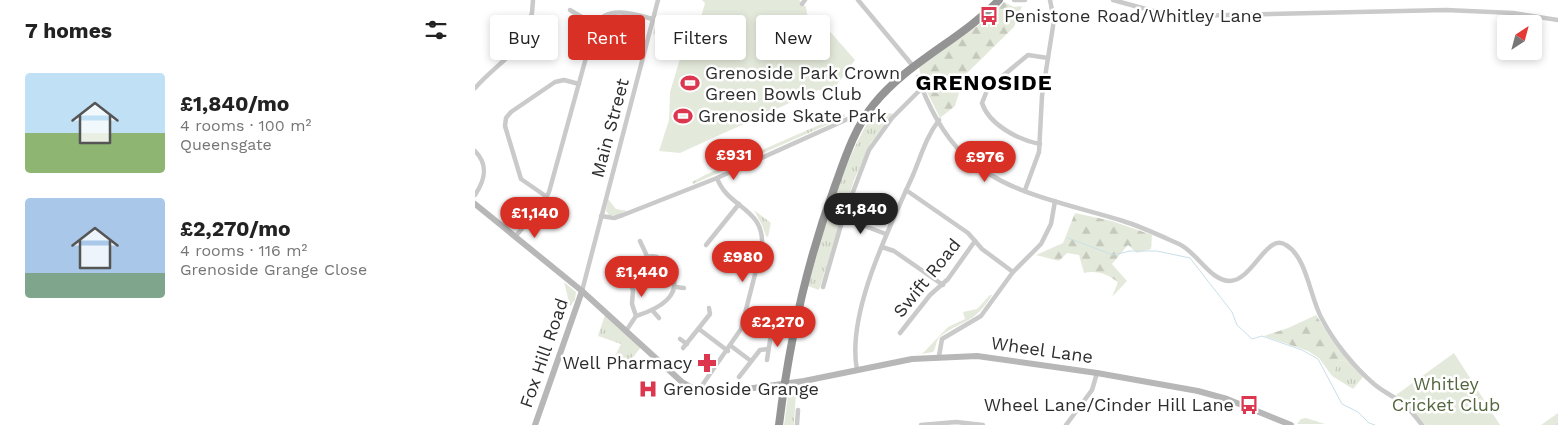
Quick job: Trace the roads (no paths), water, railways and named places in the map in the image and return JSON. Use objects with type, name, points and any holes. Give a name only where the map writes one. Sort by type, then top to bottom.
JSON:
[{"type":"highway","points":[[779,425],[784,384],[798,308],[817,239],[844,160],[868,114],[883,94],[913,66],[973,24],[999,0]]},
{"type":"street","points":[[475,88],[525,38],[531,24],[533,0]]},
{"type":"street","name":"Main Street","points":[[582,291],[658,0]]},
{"type":"street","points":[[858,0],[913,66]]},
{"type":"street","points":[[1014,0],[1025,0]]},
{"type":"street","points":[[1025,190],[1038,158],[1042,96],[1054,20],[1049,0]]},
{"type":"street","points":[[1113,0],[1157,12],[1188,16],[1446,10],[1513,13],[1558,20]]},
{"type":"street","points":[[571,10],[579,15]]},
{"type":"street","points":[[607,15],[617,12],[632,15]]},
{"type":"street","points":[[645,17],[653,19]]},
{"type":"street","points":[[1039,144],[1022,140],[1012,134],[990,116],[982,103],[988,88],[1028,55],[1048,58]]},
{"type":"street","points":[[515,237],[547,197],[586,60]]},
{"type":"street","points":[[918,77],[939,120],[958,149],[972,162],[995,177],[1055,201],[1122,220],[1182,245],[1198,257],[1213,273],[1230,281],[1238,279],[1248,271],[1272,244],[1280,242],[1288,246],[1300,259],[1317,310],[1330,333],[1367,378],[1401,402],[1422,425]]},
{"type":"street","points":[[547,197],[521,179],[505,126],[506,118],[514,109],[555,82],[564,80],[579,84]]},
{"type":"street","points":[[823,287],[843,218],[864,160],[873,142],[900,109],[922,88]]},
{"type":"street","points":[[601,216],[618,217],[717,178],[861,113],[868,114]]},
{"type":"street","points":[[857,370],[855,348],[857,325],[886,234],[931,132],[939,120]]},
{"type":"street","points":[[475,151],[483,160],[485,173],[483,182],[475,195]]},
{"type":"street","points":[[475,204],[582,291],[682,382],[700,392],[703,384],[728,351],[741,329],[763,247],[763,233],[759,223],[722,190],[717,178]]},
{"type":"street","points":[[906,190],[963,230],[982,250],[1013,272]]},
{"type":"street","points":[[939,356],[942,339],[981,316],[1013,272],[1043,241],[1051,224],[1055,201]]},
{"type":"street","points":[[706,245],[739,204]]},
{"type":"street","points":[[843,218],[886,234]]},
{"type":"street","points":[[640,241],[647,256]]},
{"type":"street","name":"Swift Road","points":[[900,333],[930,295],[943,285],[975,241]]},
{"type":"street","points":[[882,247],[899,254],[943,285]]},
{"type":"street","points":[[619,281],[627,277],[633,266],[647,256],[657,257]]},
{"type":"street","points":[[627,277],[633,290],[632,304],[636,316]]},
{"type":"street","points":[[627,331],[636,316],[652,310],[669,298],[676,287],[675,280]]},
{"type":"street","points":[[676,287],[684,288]]},
{"type":"street","name":"Fox Hill Road","points":[[535,425],[582,291]]},
{"type":"street","points":[[683,348],[710,314],[709,308]]},
{"type":"street","points":[[652,310],[659,318]]},
{"type":"street","points":[[699,329],[728,351]]},
{"type":"street","points":[[767,360],[771,334]]},
{"type":"street","points":[[680,339],[687,344]]},
{"type":"street","points":[[731,346],[751,361]]},
{"type":"street","points":[[739,377],[762,348],[768,349]]},
{"type":"street","name":"Wheel Lane","points":[[700,392],[717,393],[784,384],[939,356],[998,357],[1198,391],[1227,400],[1291,425]]},
{"type":"street","points":[[1066,425],[1092,390],[1097,373]]},
{"type":"street","points":[[797,410],[797,425]]},
{"type":"street","points":[[921,425],[948,422],[983,425]]},
{"type":"waterway","points":[[1068,238],[1113,255],[1130,251],[1157,251],[1190,258],[1232,312],[1237,325],[1252,339],[1262,336],[1302,350],[1318,359],[1342,404],[1358,412],[1369,423],[1375,425]]},
{"type":"place","name":"Penistone Road/Whitley Lane","points":[[989,16]]},
{"type":"place","name":"Grenoside Park Crown Green Bowls Club","points":[[690,83]]},
{"type":"place","name":"Grenoside Skate Park","points":[[683,116]]},
{"type":"place","name":"Well Pharmacy","points":[[707,363]]},
{"type":"place","name":"Grenoside Grange","points":[[648,389]]},
{"type":"place","name":"Wheel Lane/Cinder Hill Lane","points":[[1249,405]]},
{"type":"district","name":"GRENOSIDE","points":[[984,82]]},
{"type":"park label","name":"Whitley Cricket Club","points":[[1446,394]]}]
